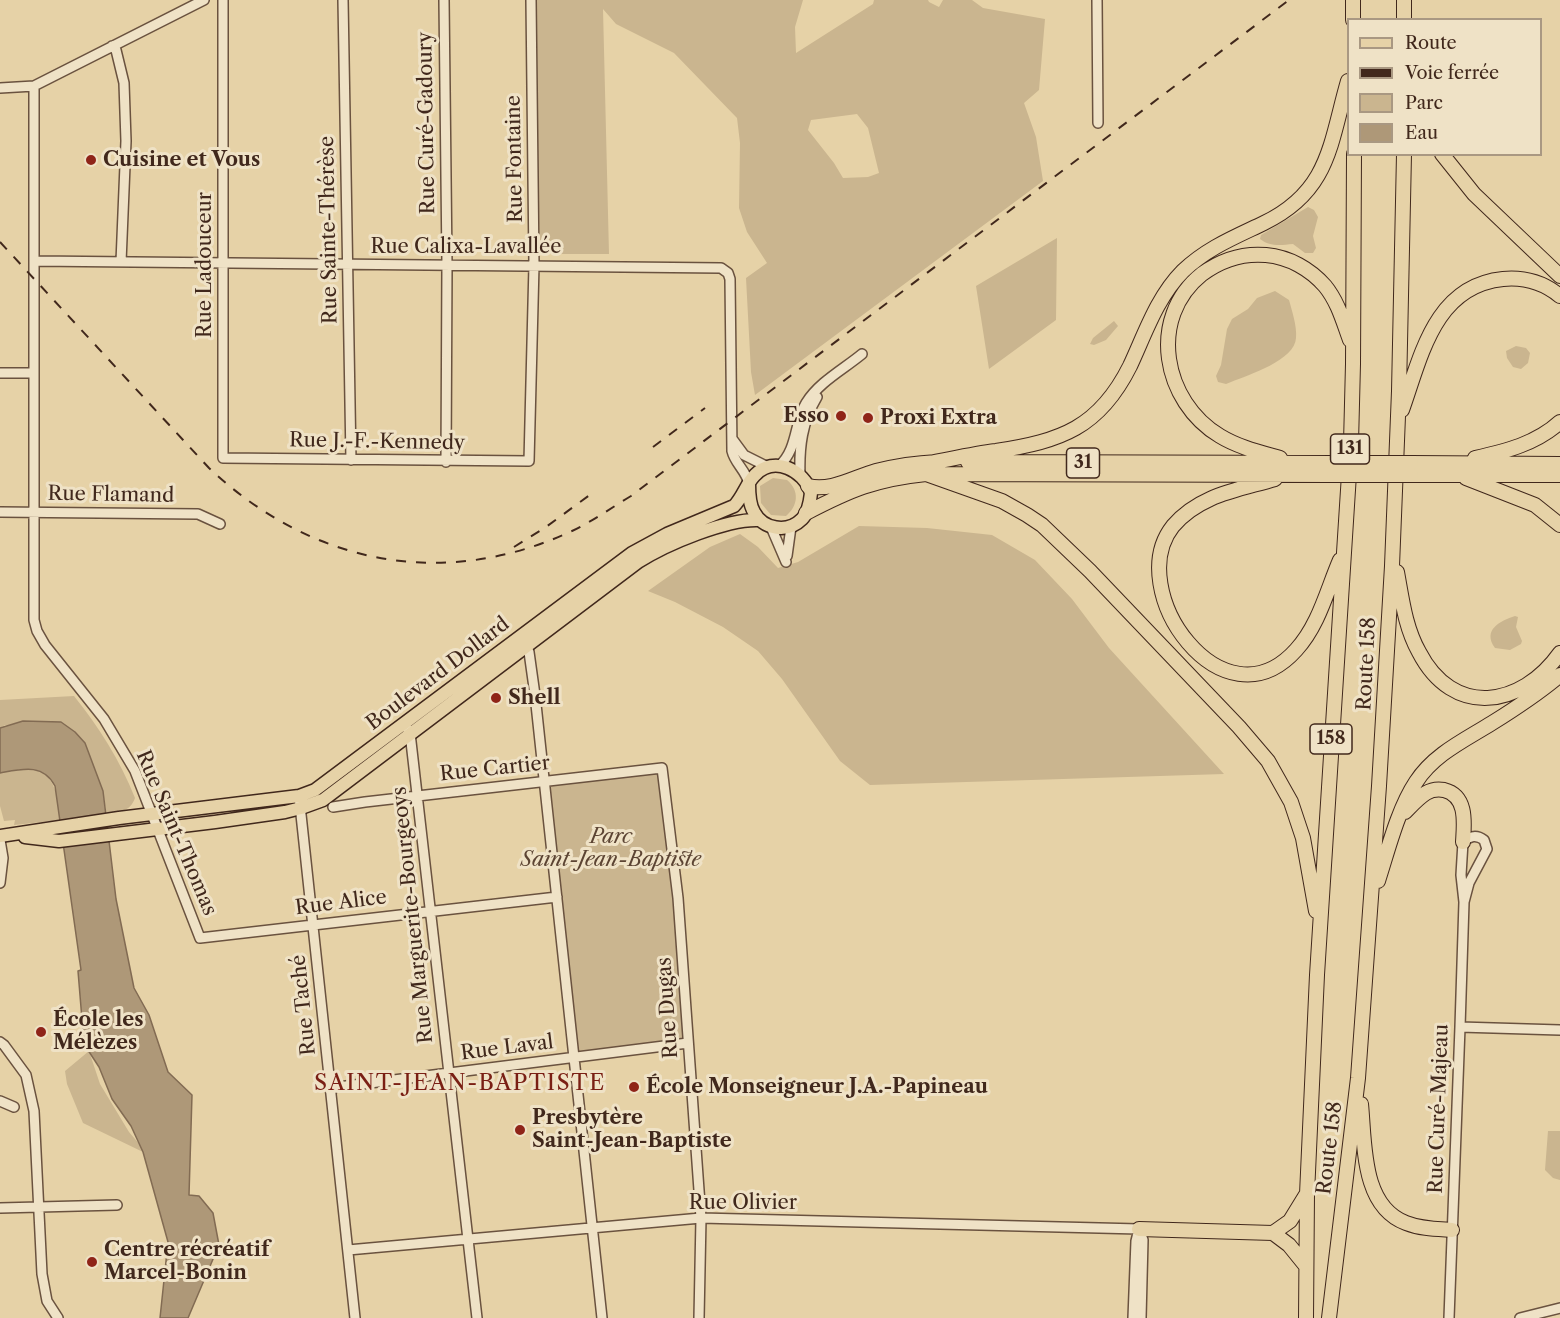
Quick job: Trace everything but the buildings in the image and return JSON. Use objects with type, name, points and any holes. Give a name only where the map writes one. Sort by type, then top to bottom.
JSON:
[{"type":"highway","points":[[1353,0],[1353,18]]},
{"type":"highway","points":[[1404,0],[1404,18]]},
{"type":"highway","points":[[927,468],[1043,442],[1074,429],[1098,412],[1116,390],[1161,301],[1180,274],[1211,248],[1284,212],[1310,188],[1322,170],[1332,144],[1347,85]]},
{"type":"highway","name":"Route 158","points":[[1306,1318],[1307,1194],[1320,928],[1349,488],[1353,348],[1354,156]]},
{"type":"highway","name":"Route 158","points":[[1329,1318],[1358,1078],[1371,903],[1393,546],[1404,156]]},
{"type":"highway","points":[[1444,156],[1474,194],[1560,276]]},
{"type":"highway","points":[[1293,469],[1221,437],[1202,422],[1186,404],[1173,378],[1168,355],[1168,331],[1179,301],[1200,276],[1223,262],[1251,255],[1280,258],[1306,269],[1325,286],[1339,309],[1353,348]]},
{"type":"highway","points":[[1397,423],[1416,366],[1431,331],[1442,314],[1460,297],[1479,285],[1509,278],[1527,280],[1560,296]]},
{"type":"highway","points":[[1456,469],[1519,447],[1538,438],[1560,422]]},
{"type":"highway","name":"31","points":[[804,481],[824,488],[878,470],[927,468],[1456,469],[1560,464]]},
{"type":"highway","points":[[927,468],[1002,501],[1042,525],[1090,571],[1247,736],[1278,776],[1294,809],[1303,838],[1320,928]]},
{"type":"highway","name":"31","points":[[806,513],[856,488],[927,468]]},
{"type":"highway","points":[[1293,469],[1206,500],[1182,517],[1168,533],[1162,549],[1160,578],[1168,609],[1185,638],[1206,661],[1225,671],[1252,674],[1278,664],[1295,651],[1313,627],[1344,550]]},
{"type":"highway","points":[[1456,469],[1529,502],[1560,525]]},
{"type":"highway","name":"31","points":[[1456,469],[1560,476]]},
{"type":"highway","points":[[1393,546],[1404,610],[1412,637],[1429,669],[1449,688],[1472,697],[1485,699],[1504,696],[1525,687],[1537,678],[1560,653]]},
{"type":"highway","points":[[1371,903],[1391,837],[1414,784],[1433,761],[1528,700],[1560,675]]},
{"type":"highway","points":[[1401,815],[1426,793],[1435,790],[1447,791],[1458,799],[1462,808],[1463,842]]},
{"type":"highway","points":[[1358,1078],[1368,1170],[1381,1203],[1390,1213],[1406,1224],[1452,1230]]},
{"type":"highway","points":[[1272,1233],[1290,1221],[1307,1194]]},
{"type":"highway","points":[[1139,1229],[1272,1233],[1290,1245],[1306,1266]]},
{"type":"main road","points":[[774,466],[792,469],[804,481],[810,495],[806,513],[801,520],[790,527],[766,524],[752,508],[749,484],[757,473],[774,466]]},
{"type":"main road","name":"Boulevard Dollard","points":[[3,837],[58,826],[151,814],[323,800],[407,729],[523,641],[632,553],[677,529],[730,509],[739,501],[749,484]]},
{"type":"main road","name":"Boulevard Dollard","points":[[523,641],[658,550],[737,521],[766,524]]},
{"type":"main road","name":"Boulevard Dollard","points":[[3,837],[59,841],[157,829],[300,802]]},
{"type":"street","points":[[0,88],[33,86],[204,0]]},
{"type":"street","name":"Rue Ladouceur","points":[[223,0],[223,458]]},
{"type":"street","name":"Rue Sainte-Thérèse","points":[[343,0],[351,460]]},
{"type":"street","name":"Rue Curé-Gadoury","points":[[444,0],[447,264],[446,462]]},
{"type":"street","name":"Rue Fontaine","points":[[530,461],[534,265],[531,0]]},
{"type":"street","points":[[1098,0],[1098,123]]},
{"type":"street","points":[[112,46],[116,50],[124,83],[126,141],[121,262]]},
{"type":"street","name":"Rue Saint-Thomas","points":[[33,86],[34,620],[45,645],[104,719],[135,771],[200,938]]},
{"type":"street","name":"Rue Calixa-Lavallée","points":[[35,261],[719,268],[727,271],[730,279],[734,458],[746,472],[749,484]]},
{"type":"street","points":[[732,438],[744,455],[774,466],[792,449],[798,421],[813,393],[862,354]]},
{"type":"street","points":[[0,372],[33,373]]},
{"type":"street","points":[[804,481],[799,455],[804,424],[810,408],[826,382]]},
{"type":"street","name":"Rue J.-F.-Kennedy","points":[[223,458],[446,462],[530,461]]},
{"type":"street","name":"Rue Flamand","points":[[0,512],[198,514],[220,524]]},
{"type":"street","points":[[766,524],[786,562],[790,527]]},
{"type":"street","points":[[523,641],[529,652],[535,695],[602,1318]]},
{"type":"street","name":"Rue Marguerite-Bourgeoys","points":[[407,729],[417,796],[477,1318]]},
{"type":"street","name":"Rue Cartier","points":[[333,807],[662,768]]},
{"type":"street","name":"Rue Dugas","points":[[662,768],[678,897],[701,1218],[699,1318]]},
{"type":"street","name":"Rue Taché","points":[[300,802],[355,1318]]},
{"type":"street","name":"Rue Curé-Majeau","points":[[1449,1318],[1464,902],[1461,875],[1463,842],[1470,837],[1477,836],[1484,840],[1487,849],[1469,883],[1464,902]]},
{"type":"street","points":[[0,883],[3,837]]},
{"type":"street","name":"Rue Alice","points":[[200,938],[557,897]]},
{"type":"street","points":[[1460,1026],[1560,1030]]},
{"type":"street","points":[[0,1042],[4,1044],[26,1075],[34,1111],[44,1291],[47,1301],[58,1318]]},
{"type":"street","name":"Rue Laval","points":[[330,1088],[688,1043]]},
{"type":"street","points":[[0,1101],[14,1107]]},
{"type":"street","points":[[0,1208],[117,1204]]},
{"type":"street","name":"Rue Olivier","points":[[348,1250],[701,1218],[1139,1229]]},
{"type":"street","points":[[1133,1318],[1136,1241],[1139,1229]]},
{"type":"street","points":[[1139,1229],[1143,1240],[1141,1318]]},
{"type":"street","points":[[1520,1318],[1560,1308]]},
{"type":"green space","points":[[534,0],[803,0],[795,27],[796,53],[873,4],[874,0],[928,0],[939,7],[943,0],[972,0],[983,8],[1045,19],[1039,90],[1024,103],[1036,137],[1043,181],[755,395],[751,372],[746,278],[767,263],[747,232],[739,208],[740,143],[737,118],[674,53],[616,24],[603,9],[609,254],[540,254]],"holes":[[[857,114],[868,128],[879,173],[868,177],[843,178],[808,130],[811,120]]]},
{"type":"green space","points":[[1308,207],[1314,210],[1318,217],[1313,236],[1316,248],[1313,253],[1305,253],[1293,244],[1272,244],[1260,239],[1261,235]]},
{"type":"green space","points":[[1057,238],[1056,320],[989,369],[976,286]]},
{"type":"green space","points":[[1275,291],[1289,300],[1296,329],[1294,346],[1270,366],[1226,384],[1218,382],[1216,376],[1221,365],[1227,329],[1232,319],[1248,309],[1257,298]]},
{"type":"green space","points":[[1114,321],[1118,326],[1106,340],[1094,345],[1090,344],[1093,338]]},
{"type":"green space","points":[[1516,346],[1526,348],[1530,353],[1528,363],[1521,369],[1513,367],[1507,358],[1506,351]]},
{"type":"green space","points":[[773,478],[787,480],[796,494],[793,508],[786,516],[771,515],[761,503],[760,486]]},
{"type":"green space","points":[[859,526],[927,528],[992,535],[1035,560],[1072,599],[1109,648],[1224,774],[870,785],[840,761],[782,679],[758,651],[723,627],[648,591],[710,547],[740,534],[758,547],[778,568],[798,562]]},
{"type":"green space","points":[[1515,616],[1518,617],[1516,627],[1522,641],[1521,644],[1510,650],[1495,648],[1491,636],[1494,627]]},
{"type":"green space","points":[[74,696],[108,744],[123,770],[135,798],[127,809],[106,812],[103,791],[85,743],[5,725],[0,728],[0,700]]},
{"type":"green space","points":[[31,768],[40,771],[51,781],[57,795],[61,820],[14,825],[15,820],[4,821],[0,806],[0,773]]},
{"type":"green space","name":"Parc Saint-Jean-Baptiste","points":[[662,768],[688,1043],[574,1057],[544,782]]},
{"type":"green space","points":[[89,1051],[100,1084],[143,1152],[83,1123],[67,1084],[65,1071]]},
{"type":"green space","points":[[1548,1131],[1560,1131],[1560,1180],[1553,1178],[1545,1170]]},
{"type":"water","points":[[23,721],[61,722],[85,743],[103,791],[116,899],[134,988],[149,1015],[168,1072],[192,1095],[189,1195],[199,1196],[213,1213],[219,1245],[188,1318],[160,1318],[168,1242],[143,1152],[131,1126],[112,1099],[99,1067],[84,1044],[78,971],[81,970],[55,786],[44,774],[31,769],[0,773],[0,728]]},
{"type":"railway","points":[[0,242],[209,468],[249,501],[291,527],[335,546],[380,558],[427,563],[475,560],[524,549],[572,531],[631,496],[1289,0]]},
{"type":"railway","points":[[653,447],[705,408]]},
{"type":"railway","points":[[514,547],[591,494]]},
{"type":"place","name":"Cuisine et Vous","points":[[91,160]]},
{"type":"place","name":"Esso","points":[[841,416]]},
{"type":"place","name":"Proxi Extra","points":[[868,418]]},
{"type":"place","name":"Shell","points":[[496,698]]},
{"type":"place","name":"École les Mélèzes","points":[[41,1032]]},
{"type":"place","name":"École Monseigneur J.A.-Papineau","points":[[634,1087]]},
{"type":"place","name":"Presbytère Saint-Jean-Baptiste","points":[[520,1130]]},
{"type":"place","name":"Centre récréatif Marcel-Bonin","points":[[92,1262]]},
{"type":"district","name":"SAINT-JEAN-BAPTISTE","points":[[460,1084]]}]
